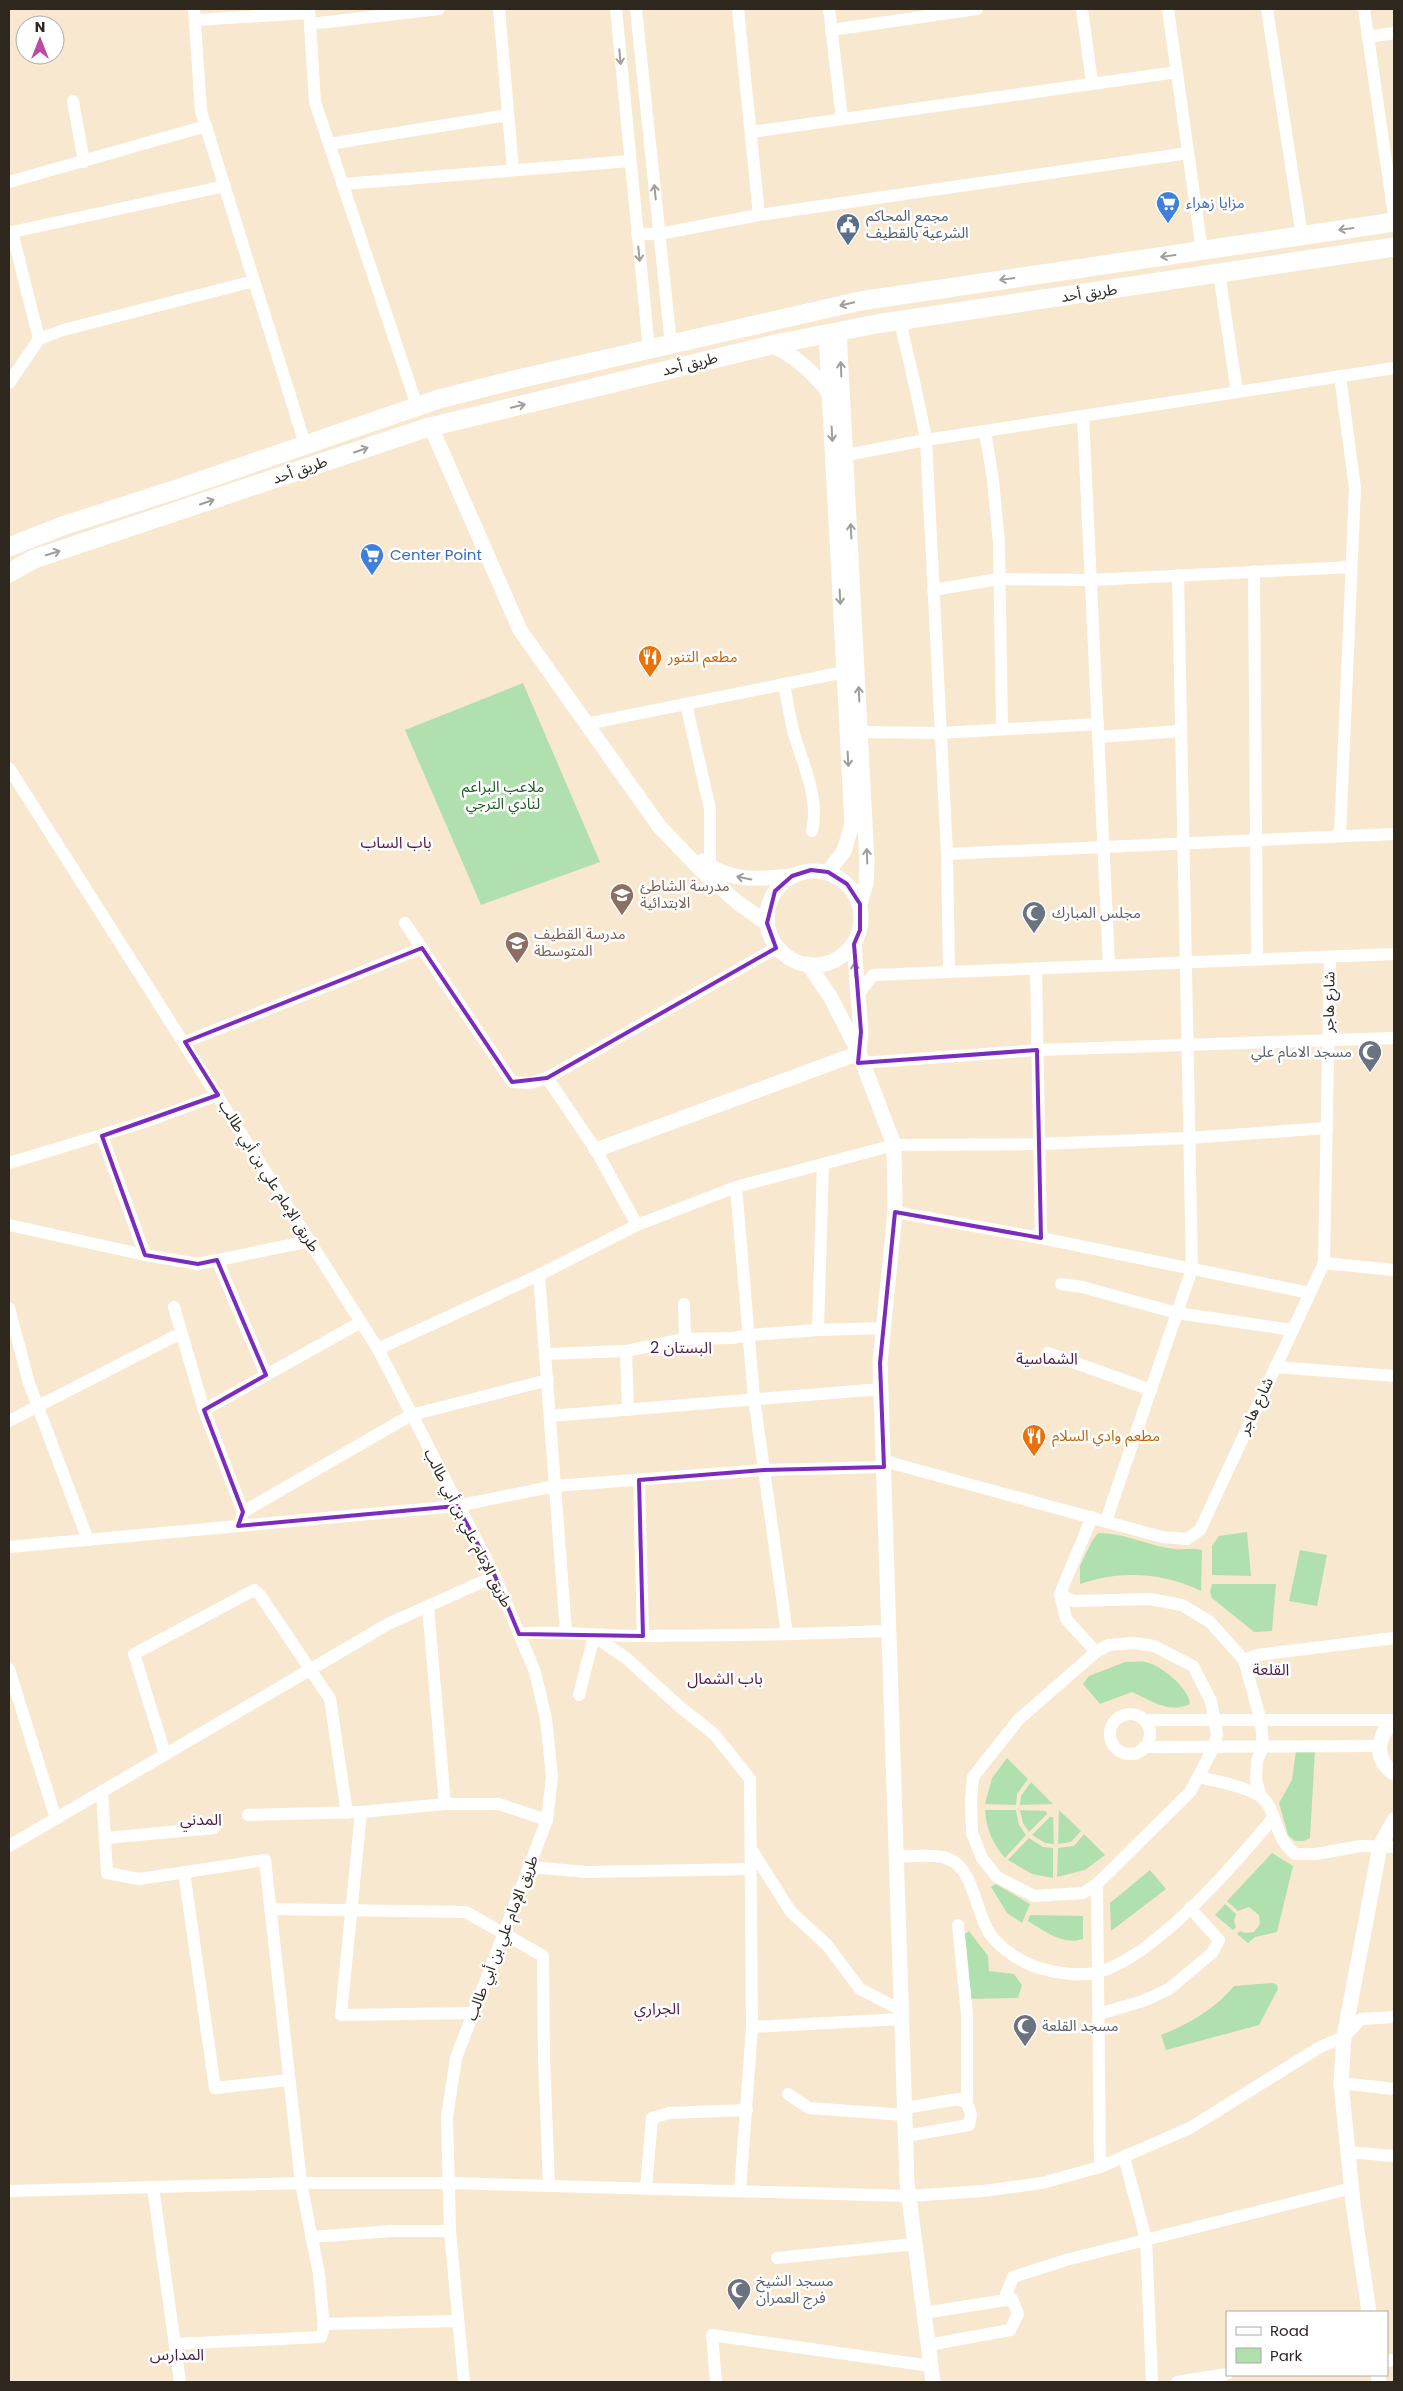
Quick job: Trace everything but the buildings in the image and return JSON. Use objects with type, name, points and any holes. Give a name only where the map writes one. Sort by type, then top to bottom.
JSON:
[{"type":"main road","name":"طريق أحد","points":[[9,547],[62,526],[180,488],[417,406],[505,382],[860,301],[1394,222]]},
{"type":"main road","name":"طريق أحد","points":[[9,573],[34,559],[431,427],[771,345],[900,321],[1394,248]]},
{"type":"street","points":[[305,444],[201,111],[195,14],[310,15],[439,9]]},
{"type":"street","points":[[499,9],[513,170]]},
{"type":"street","points":[[616,9],[649,350]]},
{"type":"street","points":[[636,9],[671,345]]},
{"type":"street","points":[[738,9],[759,215]]},
{"type":"street","points":[[829,9],[842,120]]},
{"type":"street","points":[[832,30],[977,9]]},
{"type":"street","points":[[1082,9],[1092,84]]},
{"type":"street","points":[[1168,9],[1202,251]]},
{"type":"street","points":[[1268,9],[1302,236]]},
{"type":"street","points":[[1364,9],[1388,135],[1394,216]]},
{"type":"street","points":[[310,15],[315,102],[417,406]]},
{"type":"street","points":[[1368,37],[1394,33]]},
{"type":"street","points":[[751,132],[1177,72]]},
{"type":"street","points":[[73,100],[84,162]]},
{"type":"street","points":[[329,144],[508,115]]},
{"type":"street","points":[[9,182],[206,126]]},
{"type":"street","points":[[637,234],[659,234],[759,215],[1188,153]]},
{"type":"street","points":[[343,184],[630,161]]},
{"type":"street","points":[[39,339],[10,233],[225,186]]},
{"type":"street","points":[[1219,273],[1236,392]]},
{"type":"street","points":[[9,384],[39,339],[63,330],[254,281]]},
{"type":"street","points":[[900,321],[919,400],[926,440],[947,854],[949,972]]},
{"type":"street","points":[[828,872],[844,851],[852,824],[830,394],[833,332]]},
{"type":"street","points":[[833,332],[846,455],[861,732],[867,862],[866,883],[860,904]]},
{"type":"street","points":[[771,345],[784,351],[804,366],[818,378],[830,394]]},
{"type":"street","points":[[846,455],[926,440],[1394,368]]},
{"type":"street","points":[[1340,376],[1355,488],[1340,836]]},
{"type":"street","points":[[1084,416],[1109,965]]},
{"type":"street","points":[[431,427],[520,630],[659,826],[702,871],[737,902],[767,923]]},
{"type":"street","points":[[985,431],[998,534],[1002,729]]},
{"type":"street","points":[[933,590],[998,579],[1091,580],[1351,568]]},
{"type":"street","points":[[1254,571],[1257,959]]},
{"type":"street","points":[[1106,1521],[1192,1269],[1178,575]]},
{"type":"street","points":[[586,724],[844,672]]},
{"type":"street","points":[[784,684],[794,731],[809,782],[815,818],[812,831]]},
{"type":"street","points":[[686,704],[710,810],[710,866]]},
{"type":"street","points":[[861,732],[940,733],[1002,729],[1181,731]]},
{"type":"street","name":"طريق الإمام علي بن أبي طالب","points":[[10,774],[185,1042],[378,1349],[457,1506],[495,1576],[535,1672],[546,1719],[552,1777],[547,1820],[456,2058],[447,2117],[450,2231],[464,2382]]},
{"type":"street","points":[[659,826],[717,872],[754,880],[792,876],[811,870],[828,872],[848,884],[860,904],[862,916],[860,930],[854,944],[842,956],[833,961],[808,964],[789,958],[776,948],[767,923],[768,910],[775,891],[792,876]]},
{"type":"street","points":[[947,854],[1394,834]]},
{"type":"street","points":[[405,923],[512,1082],[530,1083],[547,1078],[776,948]]},
{"type":"street","points":[[854,944],[856,996],[861,1032],[861,1058]]},
{"type":"street","points":[[185,1042],[422,948]]},
{"type":"street","points":[[856,996],[873,975],[1394,954]]},
{"type":"street","name":"شارع هاجر","points":[[9,1548],[457,1506],[556,1486],[764,1470],[884,1464],[1092,1517],[1162,1537],[1187,1539],[1200,1530],[1324,1262],[1330,957]]},
{"type":"street","points":[[808,964],[831,998],[861,1058],[894,1145],[895,1212],[880,1363],[909,2196],[933,2382]]},
{"type":"street","points":[[1036,968],[1041,1238]]},
{"type":"street","points":[[596,1150],[861,1058],[1394,1038]]},
{"type":"street","points":[[547,1078],[596,1150],[637,1225]]},
{"type":"street","points":[[9,1163],[102,1136],[218,1095]]},
{"type":"street","points":[[378,1349],[539,1275],[637,1225],[736,1187],[894,1145],[1039,1144],[1189,1138],[1326,1128]]},
{"type":"street","points":[[102,1136],[145,1255]]},
{"type":"street","points":[[818,1330],[823,1164]]},
{"type":"street","points":[[736,1187],[754,1398],[787,1634]]},
{"type":"street","points":[[895,1212],[1041,1238],[1310,1293]]},
{"type":"street","points":[[9,1225],[145,1255],[198,1264],[310,1241]]},
{"type":"street","points":[[217,1260],[266,1375]]},
{"type":"street","points":[[1324,1262],[1394,1270]]},
{"type":"street","points":[[539,1275],[566,1632]]},
{"type":"street","points":[[1061,1284],[1082,1287],[1177,1313],[1292,1330]]},
{"type":"street","points":[[684,1304],[686,1339]]},
{"type":"street","points":[[174,1307],[204,1410],[243,1512]]},
{"type":"street","points":[[9,1308],[38,1407],[88,1540]]},
{"type":"street","points":[[204,1410],[361,1322]]},
{"type":"street","points":[[544,1354],[626,1351],[686,1339],[732,1338],[750,1334],[884,1328]]},
{"type":"street","points":[[9,1421],[181,1333]]},
{"type":"street","points":[[626,1351],[628,1410]]},
{"type":"street","points":[[1048,1354],[1151,1390]]},
{"type":"street","points":[[1275,1367],[1394,1376]]},
{"type":"street","points":[[238,1526],[243,1512],[411,1415],[548,1380]]},
{"type":"street","points":[[550,1416],[881,1388]]},
{"type":"street","points":[[639,1480],[643,1636]]},
{"type":"street","points":[[1092,1517],[1060,1594],[1066,1620],[1096,1652]]},
{"type":"street","points":[[9,1846],[388,1624],[495,1576]]},
{"type":"street","points":[[165,1754],[134,1654],[254,1590],[260,1596],[330,1700],[348,1812]]},
{"type":"street","points":[[1060,1594],[1073,1602],[1150,1599],[1182,1605],[1210,1622],[1244,1660],[1261,1721],[1263,1747],[1257,1761],[1256,1780],[1261,1797]]},
{"type":"street","points":[[428,1606],[445,1804]]},
{"type":"street","points":[[519,1634],[566,1632],[594,1636],[643,1636],[889,1632]]},
{"type":"street","points":[[579,1695],[594,1636]]},
{"type":"street","points":[[594,1636],[626,1658],[680,1707],[714,1734],[750,1779],[752,2027],[740,2191]]},
{"type":"street","points":[[1244,1660],[1257,1655],[1394,1638]]},
{"type":"street","points":[[1134,1643],[1154,1646],[1193,1666],[1211,1701],[1217,1734],[1214,1747],[1190,1792],[1097,1884],[1083,1893],[1034,1896],[997,1877],[982,1858],[972,1833],[971,1799],[973,1777],[1019,1719],[1096,1652],[1108,1645],[1134,1643]]},
{"type":"street","points":[[9,1669],[56,1819]]},
{"type":"street","points":[[1136,1715],[1144,1720],[1148,1725],[1150,1736],[1148,1744],[1138,1753],[1125,1754],[1114,1747],[1110,1735],[1111,1727],[1121,1716],[1136,1715]]},
{"type":"street","points":[[1144,1720],[1394,1720]]},
{"type":"street","points":[[1394,1720],[1385,1729],[1379,1746],[1382,1761],[1394,1773]]},
{"type":"street","points":[[1144,1747],[1379,1746]]},
{"type":"street","points":[[1198,1776],[1241,1788],[1261,1797],[1267,1803],[1284,1845],[1295,1854],[1316,1854],[1360,1846],[1388,1848]]},
{"type":"street","points":[[102,1791],[107,1873],[139,1879],[265,1860],[301,2183],[319,2274],[323,2324],[321,2337],[316,2339],[174,2344]]},
{"type":"street","points":[[248,1815],[362,1812],[445,1804],[498,1804],[547,1820]]},
{"type":"street","points":[[362,1812],[341,2015],[472,2013]]},
{"type":"street","points":[[897,1856],[942,1857],[955,1863],[965,1873],[978,1910],[990,1933],[1006,1950],[1029,1965],[1049,1971],[1072,1973],[1098,1972],[1132,1957],[1169,1928],[1236,1863],[1273,1818]]},
{"type":"street","points":[[1369,2311],[1352,2188],[1341,2083],[1344,2037],[1394,1820]]},
{"type":"street","points":[[105,1838],[214,1828]]},
{"type":"street","points":[[751,1849],[791,1912],[827,1945],[860,1989],[902,2014]]},
{"type":"street","points":[[530,1867],[587,1872],[751,1869]]},
{"type":"street","points":[[184,1872],[216,2088],[289,2080]]},
{"type":"street","points":[[1097,1884],[1100,2167]]},
{"type":"street","points":[[1099,2014],[1143,2001],[1169,1988],[1212,1952],[1220,1940],[1190,1908]]},
{"type":"street","points":[[270,1909],[352,1912],[466,1912],[504,1936],[543,1956],[544,2059],[549,2186]]},
{"type":"street","points":[[906,2136],[969,2125],[971,2114],[968,2104],[967,2015],[958,1925]]},
{"type":"street","points":[[752,2027],[902,2014]]},
{"type":"street","points":[[9,2192],[301,2183],[448,2183],[909,2196],[983,2191],[1042,2183],[1100,2167],[1124,2157],[1190,2128],[1320,2047],[1344,2037],[1361,2019],[1394,2017]]},
{"type":"street","points":[[1341,2083],[1394,2089]]},
{"type":"street","points":[[788,2094],[809,2108],[905,2112],[958,2099],[968,2104]]},
{"type":"street","points":[[646,2188],[652,2118],[669,2113],[747,2110]]},
{"type":"street","points":[[1348,2152],[1394,2156]]},
{"type":"street","points":[[1124,2157],[1146,2239],[1152,2382]]},
{"type":"street","points":[[153,2187],[180,2382]]},
{"type":"street","points":[[1004,2300],[1013,2277],[1066,2260],[1352,2188]]},
{"type":"street","points":[[311,2237],[392,2231],[450,2231]]},
{"type":"street","points":[[777,2258],[915,2244]]},
{"type":"street","points":[[924,2313],[1012,2299],[1018,2314],[1010,2330],[928,2344]]},
{"type":"street","points":[[323,2324],[458,2321]]},
{"type":"street","points":[[716,2382],[712,2335],[931,2366]]},
{"type":"street","points":[[1177,2382],[1226,2374]]},
{"type":"highlighted area","points":[[811,870],[828,872],[847,884],[860,904],[860,930],[854,944],[861,1032],[858,1063],[1037,1050],[1041,1238],[895,1212],[880,1363],[884,1467],[764,1470],[639,1480],[643,1636],[519,1634],[495,1576],[457,1506],[238,1526],[243,1512],[204,1410],[266,1375],[217,1260],[198,1264],[145,1255],[102,1136],[218,1095],[185,1042],[422,948],[512,1082],[547,1078],[776,948],[767,923],[775,891],[792,876]]},
{"type":"green space","name":"ملاعب البراعم لنادي الترجي","points":[[523,683],[600,862],[481,905],[405,730]]},
{"type":"green space","points":[[1247,1532],[1251,1576],[1212,1575],[1212,1546],[1219,1536]]},
{"type":"green space","points":[[1098,1533],[1118,1535],[1175,1549],[1202,1550],[1201,1591],[1172,1580],[1141,1575],[1110,1577],[1080,1584],[1080,1566]]},
{"type":"green space","points":[[1300,1550],[1327,1555],[1317,1606],[1289,1601]]},
{"type":"green space","points":[[1212,1584],[1276,1584],[1272,1631],[1254,1632],[1212,1598],[1210,1592]]},
{"type":"green space","points":[[1125,1662],[1145,1662],[1166,1672],[1185,1691],[1190,1704],[1175,1708],[1168,1707],[1132,1692],[1100,1704],[1083,1684],[1089,1676]]},
{"type":"green space","points":[[1296,1750],[1315,1751],[1310,1838],[1304,1841],[1295,1841],[1288,1835],[1279,1803],[1292,1780]]},
{"type":"green space","points":[[1007,1758],[1028,1779],[1017,1794],[1016,1805],[985,1804],[992,1778]]},
{"type":"green space","points":[[1031,1782],[1053,1804],[1020,1805],[1021,1796]]},
{"type":"green space","points":[[985,1810],[1016,1810],[1019,1825],[1026,1835],[1005,1858],[991,1836]]},
{"type":"green space","points":[[1020,1810],[1046,1811],[1047,1814],[1029,1832],[1023,1823]]},
{"type":"green space","points":[[1059,1810],[1081,1831],[1071,1842],[1058,1844]]},
{"type":"green space","points":[[1050,1817],[1053,1817],[1054,1844],[1045,1843],[1032,1835]]},
{"type":"green space","points":[[1084,1834],[1105,1855],[1085,1870],[1057,1877],[1058,1848],[1074,1846]]},
{"type":"green space","points":[[1029,1838],[1043,1847],[1053,1848],[1053,1878],[1032,1874],[1008,1860]]},
{"type":"green space","points":[[1272,1853],[1293,1866],[1277,1932],[1255,1937],[1248,1943],[1237,1934],[1240,1931],[1245,1933],[1254,1932],[1260,1924],[1259,1915],[1249,1907],[1238,1911],[1227,1901]]},
{"type":"green space","points":[[1150,1870],[1166,1889],[1111,1931],[1110,1903]]},
{"type":"green space","points":[[996,1884],[1030,1904],[1022,1923],[1007,1913],[991,1887]]},
{"type":"green space","points":[[1225,1904],[1236,1914],[1234,1921],[1236,1927],[1233,1930],[1215,1915]]},
{"type":"green space","points":[[1030,1915],[1083,1916],[1083,1939],[1069,1941],[1054,1936],[1028,1921]]},
{"type":"green space","points":[[969,1931],[988,1956],[989,1971],[1014,1974],[1022,1985],[1018,1998],[969,1999],[961,1937]]},
{"type":"green space","points":[[1273,1983],[1277,1985],[1278,1989],[1259,2025],[1166,2050],[1161,2035],[1182,2026],[1210,2009],[1234,1986]]},
{"type":"place","name":"مزايا زهراء","points":[[1168,224]]},
{"type":"place","name":"مجمع المحاكم الشرعية بالقطيف","points":[[848,246]]},
{"type":"place","name":"Center Point","points":[[372,576]]},
{"type":"place","name":"مطعم التنور","points":[[650,678]]},
{"type":"place","name":"مدرسة الشاطئ الابتدائية","points":[[622,916]]},
{"type":"place","name":"مجلس المبارك","points":[[1034,934]]},
{"type":"place","name":"مدرسة القطيف المتوسطة","points":[[517,964]]},
{"type":"place","name":"مسجد الامام علي","points":[[1370,1073]]},
{"type":"place","name":"مطعم وادي السلام","points":[[1034,1457]]},
{"type":"place","name":"مسجد القلعة","points":[[1025,2047]]},
{"type":"place","name":"مسجد الشيخ فرج العمران","points":[[739,2311]]},
{"type":"district","name":"باب الساب","points":[[396,842]]},
{"type":"district","name":"البستان 2","points":[[681,1347]]},
{"type":"district","name":"الشماسية","points":[[1047,1358]]},
{"type":"district","name":"القلعة","points":[[1271,1669]]},
{"type":"district","name":"باب الشمال","points":[[725,1678]]},
{"type":"district","name":"المدني","points":[[201,1819]]},
{"type":"district","name":"الجراري","points":[[657,2008]]},
{"type":"district","name":"المدارس","points":[[177,2354]]}]
